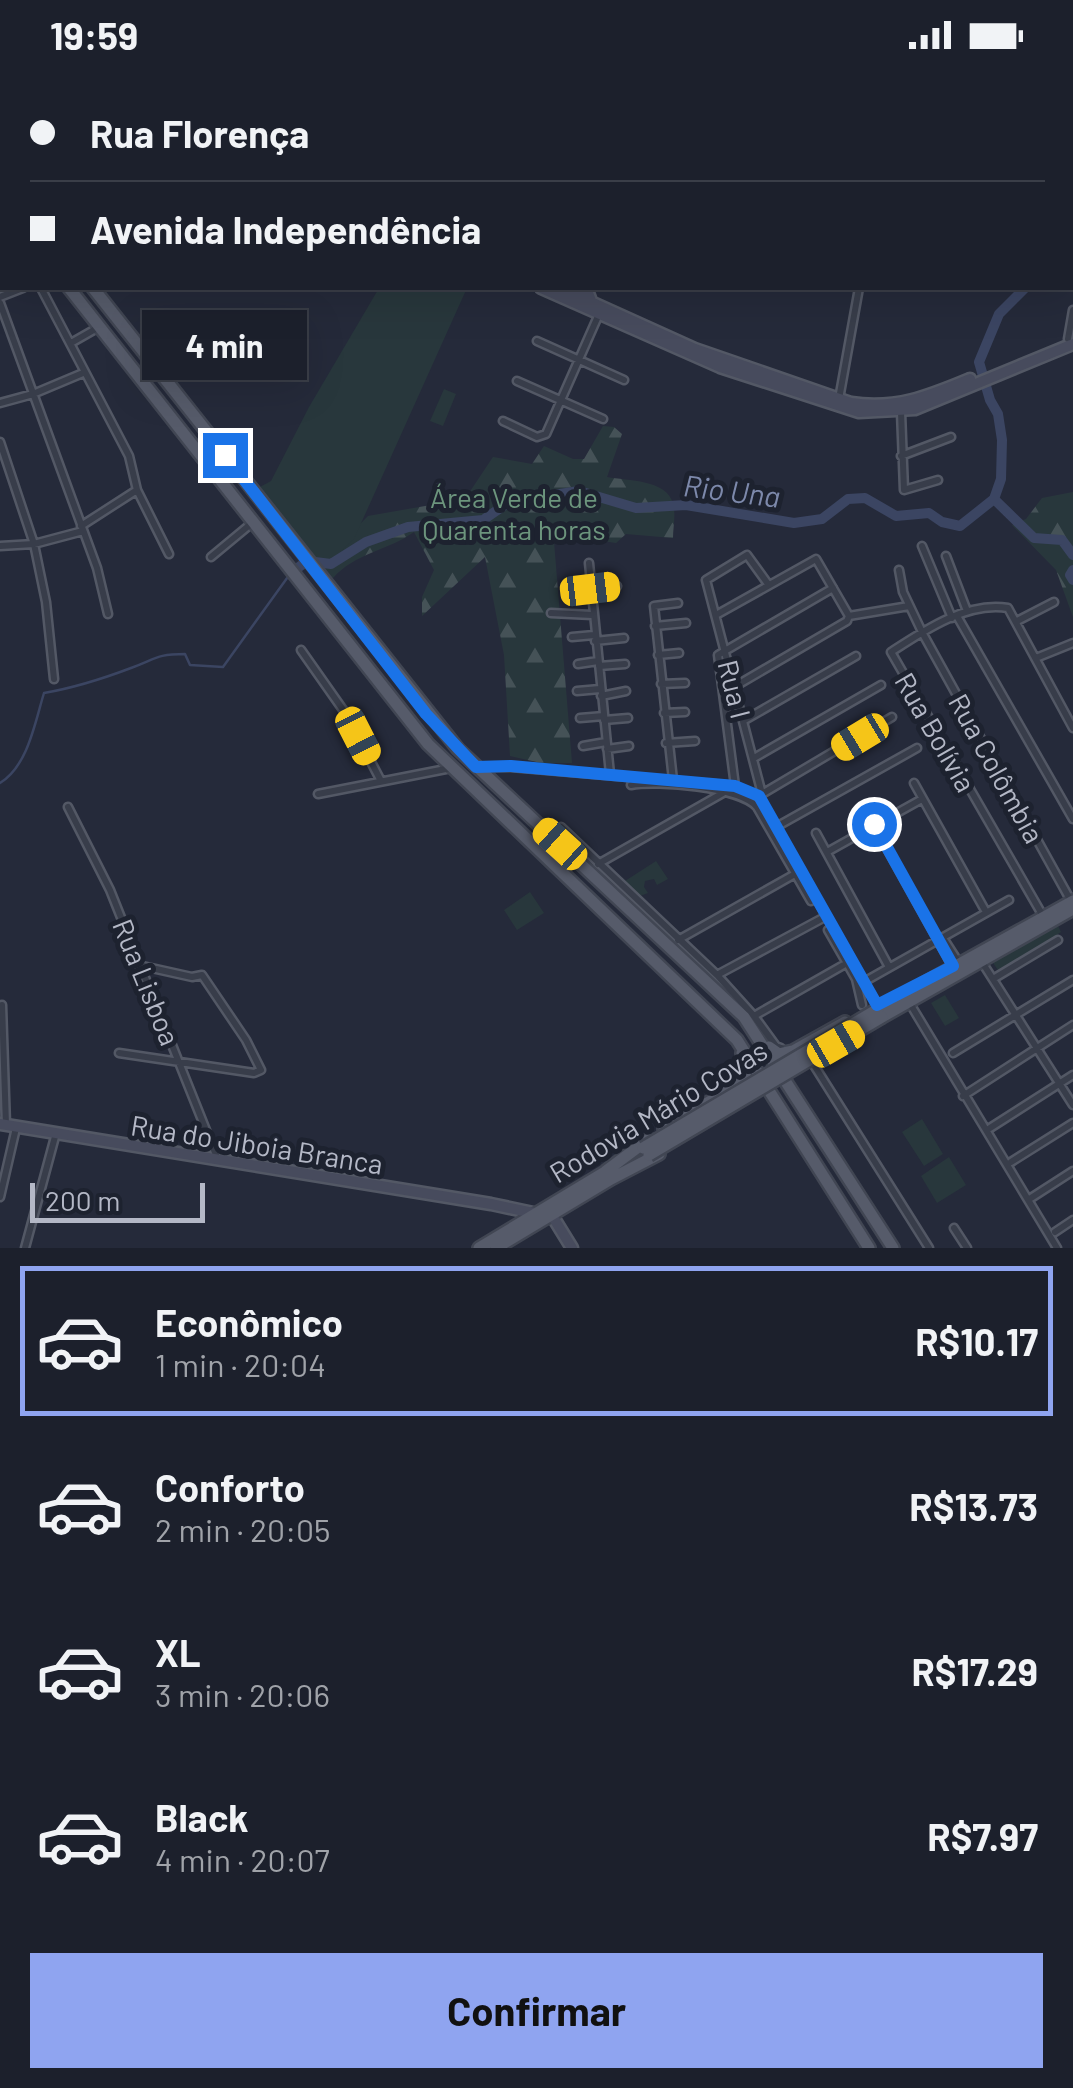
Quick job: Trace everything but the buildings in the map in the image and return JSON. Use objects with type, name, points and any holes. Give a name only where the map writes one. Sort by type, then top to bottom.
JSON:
[{"type":"main road","points":[[72,290],[407,720],[452,769],[737,1040],[869,1248]]},
{"type":"main road","points":[[95,290],[458,749],[749,1016],[754,1031],[772,1051],[786,1053],[879,1010]]},
{"type":"main road","points":[[546,290],[720,368],[837,407],[874,413],[926,406],[1071,340]]},
{"type":"main road","points":[[565,290],[686,345],[838,400],[874,406],[910,403],[975,381]]},
{"type":"main road","points":[[583,290],[592,302]]},
{"type":"main road","points":[[452,769],[458,749]]},
{"type":"main road","points":[[452,769],[476,767]]},
{"type":"main road","name":"Rodovia Mário Covas","points":[[908,1001],[956,965],[979,958],[1042,916],[1072,904]]},
{"type":"main road","name":"Rodovia Mário Covas","points":[[496,1248],[646,1151],[879,1010],[908,1001],[1072,904]]},
{"type":"main road","points":[[708,1012],[718,1010],[725,997]]},
{"type":"main road","points":[[792,1090],[792,1077],[896,1014],[908,1001]]},
{"type":"main road","points":[[727,1029],[732,1019],[749,1016]]},
{"type":"main road","points":[[754,1031],[777,1053],[792,1090],[893,1248]]},
{"type":"main road","points":[[608,1175],[657,1133],[739,1084],[746,1072],[737,1040]]},
{"type":"main road","points":[[608,1175],[751,1100],[779,1104]]},
{"type":"main road","name":"Rua do Jiboia Branca","points":[[8,1125],[545,1215]]},
{"type":"main road","points":[[813,1159],[825,1159],[831,1150]]},
{"type":"main road","points":[[829,1184],[834,1173],[845,1172]]},
{"type":"main road","points":[[506,1207],[522,1229]]},
{"type":"main road","points":[[545,1215],[572,1248]]},
{"type":"main road","name":"Rodovia Mário Covas","points":[[479,1248],[522,1229]]},
{"type":"street","points":[[42,290],[129,456],[138,490],[168,554]]},
{"type":"street","points":[[838,400],[859,290]]},
{"type":"street","points":[[0,300],[82,528],[108,614]]},
{"type":"street","points":[[1071,340],[1073,310]]},
{"type":"street","points":[[503,421],[544,436],[599,314]]},
{"type":"street","points":[[71,343],[99,326]]},
{"type":"street","points":[[537,341],[624,380]]},
{"type":"street","points":[[0,403],[83,373]]},
{"type":"street","points":[[518,381],[603,419]]},
{"type":"street","points":[[901,412],[904,490],[938,480]]},
{"type":"street","points":[[902,456],[951,437]]},
{"type":"street","points":[[0,442],[34,544],[46,602],[54,679]]},
{"type":"street","points":[[0,546],[34,544],[82,528],[138,490]]},
{"type":"street","points":[[211,557],[253,522]]},
{"type":"street","points":[[922,546],[954,617],[1073,819]]},
{"type":"street","name":"Rua I","points":[[768,584],[747,555],[706,580],[761,796],[879,1010]]},
{"type":"street","points":[[946,556],[966,611]]},
{"type":"street","points":[[716,615],[816,559],[848,619]]},
{"type":"street","points":[[589,563],[610,774]]},
{"type":"street","name":"Rua Colômbia","points":[[900,570],[909,606],[923,634],[1072,904]]},
{"type":"street","points":[[570,584],[617,586]]},
{"type":"street","points":[[735,786],[717,658],[833,588]]},
{"type":"street","points":[[1017,621],[1054,602]]},
{"type":"street","points":[[672,780],[654,606],[678,603]]},
{"type":"street","points":[[734,687],[848,619],[909,606]]},
{"type":"street","points":[[923,634],[966,611],[999,606],[1010,609],[1073,728]]},
{"type":"street","points":[[570,611],[592,611]]},
{"type":"street","points":[[551,613],[592,611]]},
{"type":"street","points":[[655,626],[686,624]]},
{"type":"street","name":"Rua Bolívia","points":[[923,634],[890,652],[1042,916]]},
{"type":"street","points":[[572,637],[624,638]]},
{"type":"street","points":[[1036,658],[1073,643]]},
{"type":"street","points":[[301,650],[346,714],[381,781]]},
{"type":"street","points":[[658,655],[679,653]]},
{"type":"street","points":[[743,721],[856,656]]},
{"type":"street","points":[[578,664],[625,664]]},
{"type":"street","points":[[661,684],[686,683]]},
{"type":"street","points":[[754,758],[881,685]]},
{"type":"street","points":[[577,691],[626,691]]},
{"type":"street","points":[[664,714],[685,712]]},
{"type":"street","points":[[580,718],[628,718]]},
{"type":"street","points":[[476,767],[735,786],[761,796],[892,718]]},
{"type":"street","points":[[666,743],[695,741]]},
{"type":"street","points":[[583,746],[629,746]]},
{"type":"street","points":[[776,828],[917,748]]},
{"type":"street","points":[[318,794],[452,769]]},
{"type":"street","points":[[914,783],[986,912]]},
{"type":"street","points":[[631,784],[726,792],[752,802],[847,963],[858,984],[862,1005]]},
{"type":"street","points":[[598,864],[726,792]]},
{"type":"street","points":[[827,852],[922,799]]},
{"type":"street","name":"Rua Lisboa","points":[[68,808],[96,857],[218,1161]]},
{"type":"street","points":[[874,824],[956,965]]},
{"type":"street","points":[[562,827],[717,975],[776,1046],[777,1053]]},
{"type":"street","points":[[816,833],[889,967]]},
{"type":"street","points":[[678,940],[796,874]]},
{"type":"street","points":[[869,979],[1010,900]]},
{"type":"street","points":[[717,975],[821,918]]},
{"type":"street","points":[[993,980],[1058,940]]},
{"type":"street","points":[[979,958],[1073,1105]]},
{"type":"street","points":[[749,1016],[847,963]]},
{"type":"street","points":[[119,1053],[261,1070],[237,1026],[202,976],[138,965]]},
{"type":"street","points":[[953,1053],[1073,980]]},
{"type":"street","points":[[908,1001],[1057,1248]]},
{"type":"street","points":[[0,1197],[8,1125],[2,1005]]},
{"type":"street","points":[[963,1096],[1073,1025]]},
{"type":"street","points":[[812,1062],[929,1248]]},
{"type":"street","points":[[990,1128],[1073,1075]]},
{"type":"street","points":[[1011,1162],[1073,1123]]},
{"type":"street","points":[[25,1248],[56,1133]]},
{"type":"street","points":[[1032,1198],[1073,1171]]},
{"type":"street","points":[[1055,1232],[1073,1220]]},
{"type":"street","points":[[954,1228],[967,1248]]},
{"type":"green space","points":[[378,290],[466,290],[354,539],[332,560],[311,557],[258,488],[271,481]]},
{"type":"green space","points":[[444,389],[456,394],[443,426],[430,421]]},
{"type":"green space","name":"Área Verde de Quarenta horas","points":[[603,426],[614,427],[622,434],[607,477],[663,490],[674,508],[673,538],[626,534],[616,543],[577,537],[554,542],[572,763],[541,763],[510,756],[504,655],[485,557],[422,616],[422,597],[434,570],[414,532],[361,557],[333,578],[318,567],[368,516],[465,499],[493,457],[532,464],[544,446],[573,459],[584,459]]},
{"type":"green space","points":[[1073,492],[1073,617],[1056,570],[1012,525],[1026,519],[1042,498]]},
{"type":"green space","points":[[656,861],[668,879],[657,885],[654,879],[645,881],[648,893],[640,896],[625,881]]},
{"type":"green space","points":[[530,892],[544,913],[517,930],[504,910]]},
{"type":"green space","points":[[1057,924],[1061,932],[1000,973],[991,960]]},
{"type":"green space","points":[[945,995],[959,1018],[945,1026],[931,1003]]},
{"type":"green space","points":[[922,1119],[943,1154],[924,1166],[902,1132]]},
{"type":"green space","points":[[949,1157],[966,1185],[937,1203],[921,1176]]},
{"type":"waterway","points":[[994,499],[1001,479],[1002,440],[998,414],[979,362],[999,314],[1023,290]]},
{"type":"waterway","name":"Rio Una","points":[[291,573],[307,561],[331,564],[366,542],[408,527],[483,520],[509,502],[579,491],[636,508],[686,505],[794,523],[822,519],[848,499],[865,498],[896,516],[929,513],[942,522],[960,526],[994,499],[1034,538],[1062,540],[1073,555]]},
{"type":"waterway","name":"Rio Una","points":[[1073,570],[1073,580]]},
{"type":"waterway","name":"Rio Una","points":[[0,783],[24,755],[44,693],[168,655],[185,654],[190,665],[223,667],[290,574]]},
{"type":"route","points":[[225,455],[426,714],[476,767],[511,766],[735,786],[759,796],[877,1005],[953,966],[874,824]]}]
